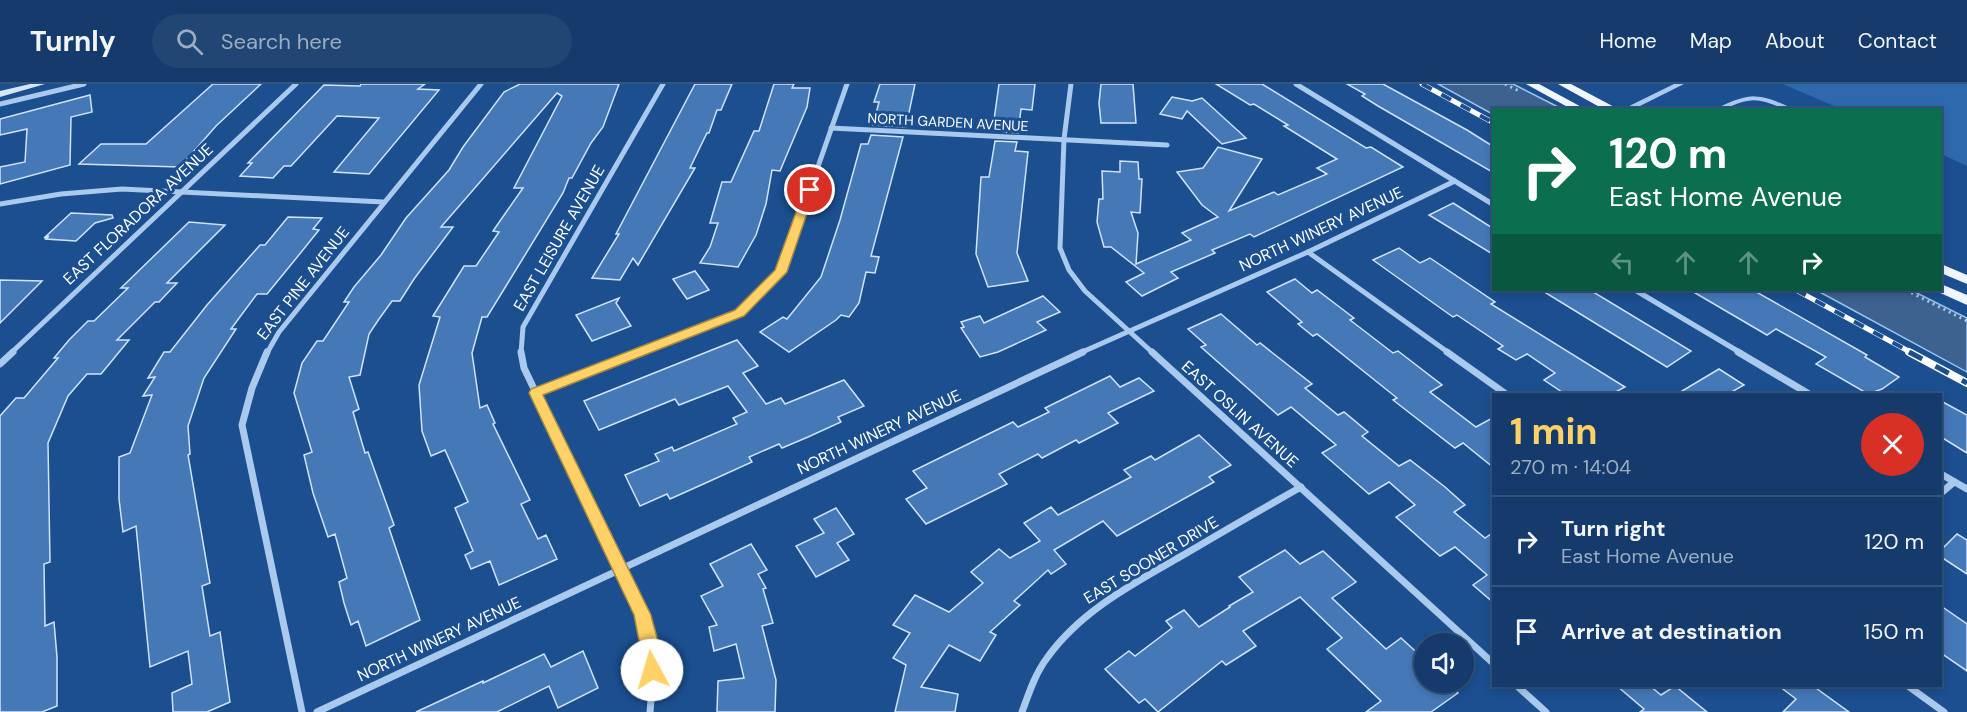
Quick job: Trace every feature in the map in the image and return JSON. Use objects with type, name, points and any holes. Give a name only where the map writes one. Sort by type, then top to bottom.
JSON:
[{"type":"main road","points":[[0,94],[41,84]]},
{"type":"main road","points":[[1531,84],[1578,108]]},
{"type":"main road","points":[[1563,84],[1611,108]]},
{"type":"main road","points":[[1942,268],[1967,280]]},
{"type":"main road","points":[[1942,288],[1967,301]]},
{"type":"street","points":[[0,104],[84,84]]},
{"type":"street","name":"EAST FLORADORA AVENUE","points":[[0,364],[296,84]]},
{"type":"street","name":"EAST PINE AVENUE","points":[[302,712],[242,425],[248,394],[261,362],[279,332],[481,84]]},
{"type":"street","name":"EAST LEISURE AVENUE","points":[[650,712],[652,703],[651,654],[643,615],[535,393],[524,369],[519,347],[524,327],[663,84]]},
{"type":"street","points":[[535,393],[740,313],[781,272],[847,84]]},
{"type":"street","name":"EAST OSLIN AVENUE","points":[[1071,84],[1064,140],[1060,248],[1069,270],[1085,291],[1127,331],[1492,662]]},
{"type":"street","points":[[1296,84],[1492,204]]},
{"type":"street","points":[[1628,108],[1680,84]]},
{"type":"street","name":"NORTH GARDEN AVENUE","points":[[831,128],[1064,140]]},
{"type":"street","points":[[1064,140],[1167,145]]},
{"type":"street","name":"NORTH WINERY AVENUE","points":[[317,712],[1127,331],[1308,252],[1455,181]]},
{"type":"street","points":[[0,204],[82,190],[180,192],[383,202]]},
{"type":"street","points":[[1308,252],[1505,393]]},
{"type":"street","points":[[1637,291],[1807,393]]},
{"type":"street","points":[[1942,475],[1967,489]]},
{"type":"street","points":[[1942,492],[1954,482]]},
{"type":"street","name":"EAST SOONER DRIVE","points":[[1022,712],[1027,692],[1051,651],[1083,617],[1119,592],[1301,487]]},
{"type":"street","points":[[1518,687],[1546,712]]},
{"type":"street","points":[[1909,687],[1944,712]]},
{"type":"lane","points":[[1722,108],[1747,95],[1755,95],[1786,108]]},
{"type":"path","points":[[1908,291],[1967,321]]},
{"type":"shaded area","points":[[1438,84],[1513,84],[1560,108],[1492,108],[1492,114]]},
{"type":"shaded area","points":[[1783,84],[1967,84],[1967,166],[1942,154],[1942,108],[1839,108]]},
{"type":"shaded area","points":[[1818,291],[1913,291],[1967,318],[1967,372]]},
{"type":"building","points":[[213,84],[261,84],[216,126],[180,167],[79,164],[101,144],[146,144]]},
{"type":"building","points":[[361,84],[425,84],[418,89],[439,90],[369,174],[334,172],[379,118],[337,116],[291,166],[284,166],[273,178],[240,176],[252,163],[248,163],[324,85],[360,86]]},
{"type":"building","points":[[520,84],[619,84],[603,127],[591,143],[572,178],[569,178],[563,193],[487,317],[482,317],[472,353],[480,408],[487,405],[495,423],[493,424],[530,500],[521,504],[538,539],[546,535],[557,559],[499,585],[490,561],[471,569],[465,555],[473,551],[455,508],[468,502],[445,450],[431,456],[422,431],[419,385],[440,317],[433,316],[464,266],[476,266],[499,232],[493,231],[523,188],[514,188],[562,96],[557,93],[441,227],[453,227],[400,301],[392,301],[379,319],[369,334],[360,375],[349,377],[359,409],[353,412],[365,453],[368,452],[394,525],[389,528],[420,620],[366,646],[358,621],[351,625],[339,582],[347,578],[335,534],[328,537],[313,493],[304,455],[312,452],[294,393],[302,363],[317,341],[323,341],[349,302],[344,302],[354,287],[381,255],[406,218],[449,170],[463,147],[504,92]]},
{"type":"building","points":[[695,84],[732,84],[690,168],[695,168],[638,265],[633,258],[620,280],[592,278],[619,234],[616,234]]},
{"type":"building","points":[[774,84],[794,84],[792,88],[810,88],[807,107],[780,171],[772,170],[766,204],[756,235],[738,267],[700,263],[710,247],[718,223],[710,223],[722,182],[731,182],[754,131],[759,131]]},
{"type":"building","points":[[880,84],[915,84],[906,127],[873,125],[879,102],[874,102]]},
{"type":"building","points":[[999,84],[1035,84],[1032,110],[1021,109],[1018,133],[996,131],[998,120],[994,120]]},
{"type":"building","points":[[1101,84],[1133,84],[1136,123],[1101,123],[1099,103]]},
{"type":"building","points":[[1216,84],[1262,84],[1366,148],[1371,147],[1403,167],[1254,237],[1250,234],[1212,250],[1215,253],[1171,272],[1178,278],[1142,296],[1126,282],[1144,273],[1111,247],[1104,247],[1097,222],[1099,199],[1103,199],[1102,171],[1120,172],[1120,161],[1138,162],[1139,179],[1142,179],[1140,213],[1131,212],[1138,233],[1136,264],[1191,240],[1182,233],[1218,217],[1202,205],[1177,172],[1203,168],[1218,147],[1262,159],[1229,211],[1274,192],[1278,195],[1327,174],[1317,168],[1337,159],[1284,126],[1288,125]]},
{"type":"building","points":[[1347,84],[1383,84],[1467,130],[1492,146],[1492,172],[1362,96],[1365,94]]},
{"type":"building","points":[[90,95],[92,112],[71,117],[70,165],[0,184],[0,167],[25,162],[27,129],[0,135],[0,119]]},
{"type":"building","points":[[1172,97],[1192,101],[1202,98],[1246,138],[1222,144],[1187,111],[1182,119],[1160,114]]},
{"type":"building","points":[[871,135],[903,137],[871,256],[879,257],[875,273],[866,272],[859,303],[849,317],[841,315],[789,352],[760,332],[783,317],[787,319],[821,277],[861,144],[868,144]]},
{"type":"building","points":[[995,141],[1017,142],[1015,151],[1028,152],[1017,253],[1028,281],[988,287],[976,254],[981,177],[989,177]]},
{"type":"building","points":[[1453,203],[1492,228],[1492,254],[1429,215]]},
{"type":"building","points":[[71,213],[112,215],[113,218],[95,223],[76,241],[46,239],[49,236],[44,238]]},
{"type":"building","points":[[288,217],[322,218],[313,229],[319,230],[267,294],[257,294],[231,329],[236,329],[204,378],[188,426],[190,454],[188,455],[210,583],[202,586],[210,636],[220,632],[230,702],[207,712],[173,712],[172,693],[192,684],[188,651],[150,667],[136,526],[123,532],[119,499],[119,457],[130,453],[152,395],[143,396],[155,377],[148,378],[164,352],[170,352],[207,305],[260,245],[265,245]]},
{"type":"building","points":[[189,222],[225,225],[167,283],[177,283],[117,340],[129,340],[101,374],[87,374],[68,396],[48,443],[50,562],[44,564],[45,626],[54,622],[57,706],[42,712],[0,712],[0,416],[16,398],[24,398],[58,358],[54,358],[69,340],[88,321],[94,321],[128,288],[121,288]]},
{"type":"building","points":[[1399,248],[1420,263],[1430,258],[1495,302],[1491,304],[1625,387],[1614,393],[1564,393],[1544,380],[1555,373],[1527,354],[1516,360],[1498,349],[1503,346],[1457,315],[1453,317],[1373,260]]},
{"type":"building","points":[[695,271],[709,290],[687,299],[673,279]]},
{"type":"building","points":[[1295,279],[1312,293],[1317,290],[1354,318],[1350,320],[1393,353],[1398,351],[1442,385],[1430,392],[1476,427],[1492,418],[1492,466],[1463,443],[1455,448],[1393,400],[1397,398],[1317,334],[1313,336],[1298,324],[1302,322],[1267,292]]},
{"type":"building","points":[[0,280],[42,281],[0,323]]},
{"type":"building","points":[[1543,291],[1592,291],[1691,351],[1667,367]]},
{"type":"building","points":[[1692,291],[1755,291],[1867,355],[1865,357],[1899,377],[1882,389],[1866,393],[1816,364],[1826,357],[1776,329],[1767,335]]},
{"type":"building","points":[[1043,296],[1060,312],[1037,322],[1046,330],[998,352],[980,357],[961,328],[964,327],[961,322],[980,316],[984,323]]},
{"type":"building","points":[[619,298],[616,303],[631,326],[592,341],[576,315]]},
{"type":"building","points":[[1221,314],[1257,345],[1260,343],[1312,384],[1305,388],[1338,415],[1344,412],[1368,432],[1362,436],[1399,466],[1410,460],[1445,487],[1465,505],[1454,512],[1485,538],[1492,533],[1492,601],[1473,585],[1487,575],[1455,547],[1440,556],[1396,517],[1415,505],[1389,482],[1369,494],[1322,453],[1336,445],[1291,407],[1278,415],[1201,347],[1206,345],[1188,329]]},
{"type":"building","points":[[737,340],[758,366],[743,373],[766,404],[781,398],[785,404],[844,380],[864,406],[838,417],[841,422],[782,448],[779,444],[749,457],[752,462],[670,499],[667,494],[640,506],[625,475],[659,461],[655,454],[672,447],[674,451],[737,424],[733,418],[747,412],[728,386],[679,405],[675,399],[599,430],[584,401]]},
{"type":"building","points":[[1719,369],[1744,385],[1730,393],[1679,393]]},
{"type":"building","points":[[1110,376],[1120,387],[1139,378],[1154,391],[1108,413],[1118,423],[1079,443],[1076,440],[1042,458],[1038,454],[999,474],[1007,484],[926,524],[906,499],[927,488],[913,471],[1013,422],[1018,427],[1049,412],[1045,408]]},
{"type":"building","points":[[1942,402],[1967,415],[1967,453],[1942,438]]},
{"type":"building","points":[[1199,435],[1231,465],[1209,477],[1214,482],[1117,536],[1103,521],[1054,550],[1066,564],[1051,574],[1048,570],[1014,601],[1020,605],[990,632],[996,635],[980,661],[949,645],[921,687],[958,694],[955,712],[895,712],[906,665],[893,658],[910,633],[893,625],[915,595],[949,612],[983,583],[971,572],[999,549],[1010,558],[1040,541],[1024,523],[1051,507],[1058,515],[1131,477],[1124,470],[1151,456],[1155,460]]},
{"type":"building","points":[[836,508],[854,534],[837,543],[849,560],[816,577],[796,546],[824,533],[814,519]]},
{"type":"building","points":[[1957,534],[1967,540],[1967,574],[1942,558],[1942,549]]},
{"type":"building","points":[[751,544],[767,570],[758,574],[766,588],[763,589],[773,623],[762,626],[776,680],[775,712],[717,712],[718,681],[744,678],[736,644],[714,651],[709,627],[717,625],[701,596],[723,586],[710,564]]},
{"type":"building","points":[[1285,550],[1300,564],[1323,551],[1356,582],[1332,598],[1386,649],[1401,638],[1414,650],[1414,693],[1458,693],[1431,712],[1366,712],[1381,701],[1327,649],[1342,638],[1300,597],[1243,631],[1256,646],[1226,665],[1222,661],[1158,712],[1145,699],[1139,703],[1105,669],[1129,651],[1135,656],[1172,628],[1166,621],[1184,610],[1199,627],[1253,592],[1239,577]]},
{"type":"building","points":[[1942,607],[1967,624],[1967,671],[1942,654]]},
{"type":"building","points":[[583,651],[598,688],[558,708],[549,686],[497,712],[416,712],[544,654],[551,667]]},
{"type":"building","points":[[1618,687],[1651,687],[1661,695],[1676,687],[1707,712],[1640,712],[1644,709]]},
{"type":"building","points":[[1780,687],[1814,687],[1849,712],[1783,712],[1796,699]]},
{"type":"railway","points":[[1422,84],[1492,122]]},
{"type":"railway","points":[[1798,291],[1912,353]]},
{"type":"railway","points":[[1909,352],[1967,383]]},
{"type":"route","points":[[652,670],[643,615],[535,393],[740,313],[781,272],[810,190]]}]
